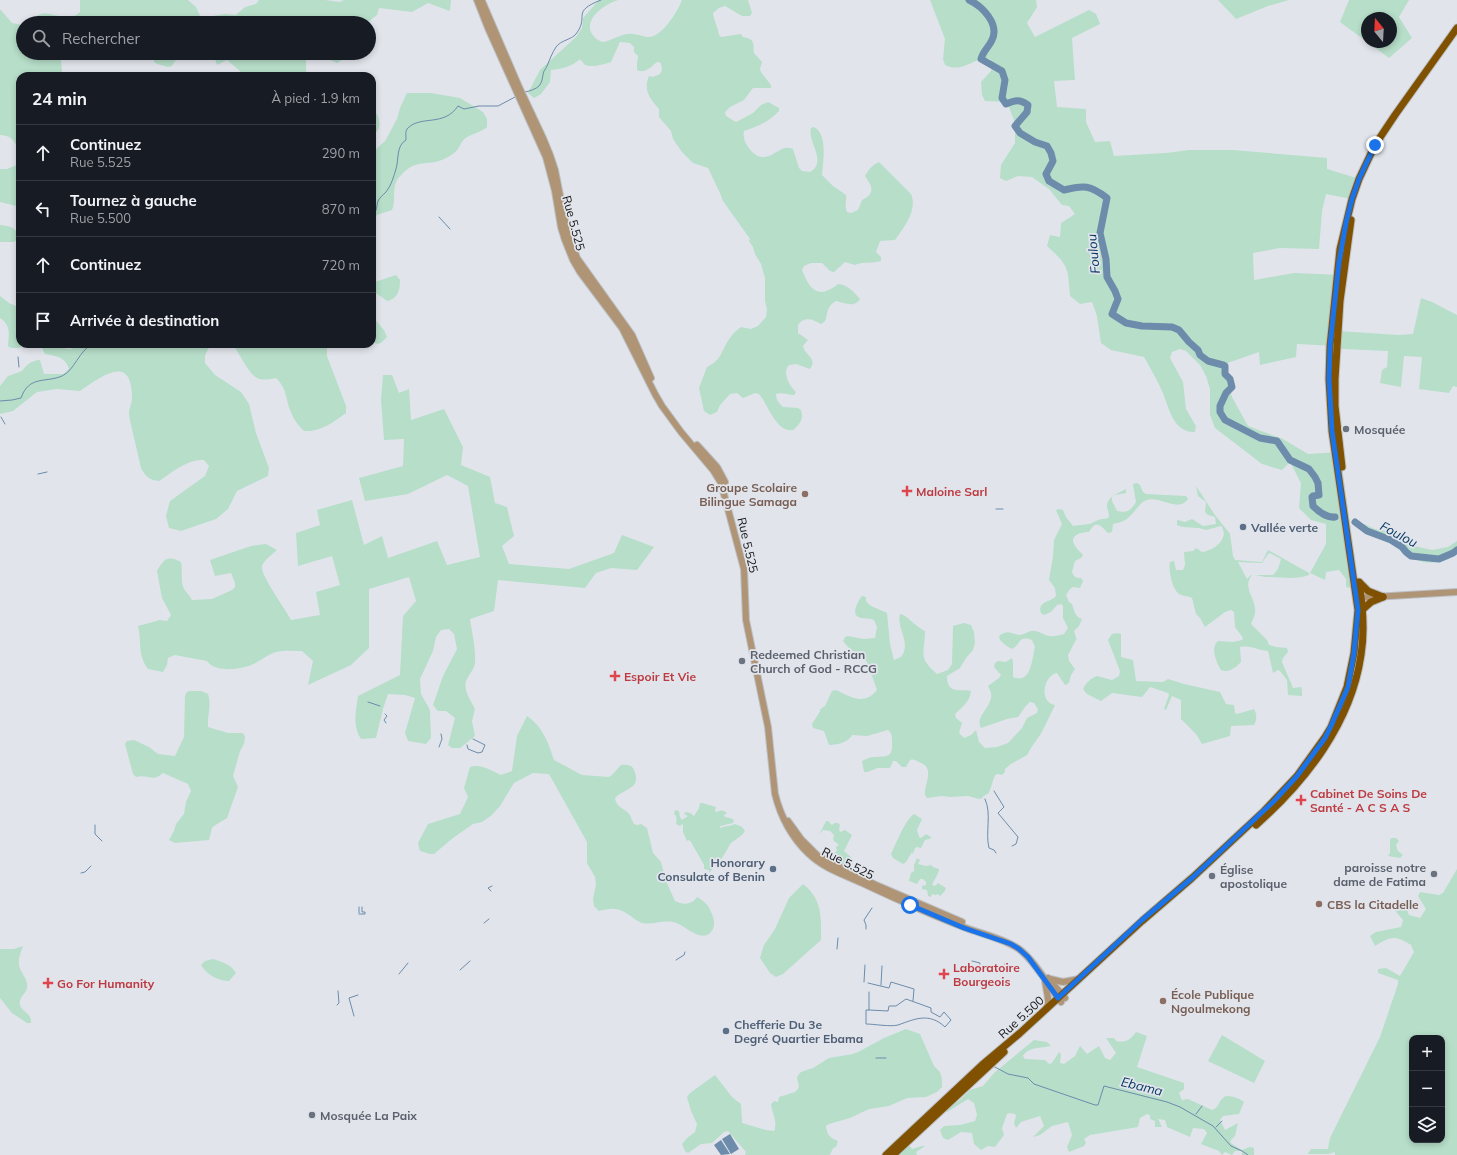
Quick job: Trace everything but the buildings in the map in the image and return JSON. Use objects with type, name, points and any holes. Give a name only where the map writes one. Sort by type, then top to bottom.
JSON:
[{"type":"main road","points":[[1337,309],[1340,249],[1352,199],[1359,179],[1375,145],[1457,28]]},
{"type":"main road","points":[[1337,309],[1351,221],[1363,180],[1385,138],[1457,35]]},
{"type":"main road","name":"Rue 5.500","points":[[886,1155],[982,1065],[1046,1009],[1061,998],[1079,979],[1142,920],[1192,878],[1264,811],[1297,776],[1331,726],[1348,687],[1357,630],[1359,598],[1332,431],[1329,379],[1330,346],[1337,309]]},
{"type":"main road","points":[[1357,582],[1368,591],[1383,597]]},
{"type":"main road","points":[[1363,609],[1371,602],[1383,597]]},
{"type":"main road","name":"Rue 5.500","points":[[893,1155],[1061,998],[1268,815],[1295,786],[1330,739],[1354,689],[1361,654],[1363,632],[1363,609],[1359,598]]},
{"type":"street","name":"Rue 5.525","points":[[477,0],[546,157],[555,191],[561,227],[573,260],[580,272],[622,328],[662,406],[681,432],[713,470],[721,483],[744,569],[747,629],[768,727],[775,794],[786,826],[809,855],[821,863],[896,899],[964,928],[1011,944],[1028,957],[1047,979]]},
{"type":"street","name":"Rue 5.525","points":[[481,0],[550,155],[566,226],[577,258],[584,270],[609,300],[632,335],[652,381],[666,404],[685,430],[717,467],[725,482],[748,568],[750,629],[772,727],[778,794],[790,824],[813,852],[835,865],[898,895],[1017,944],[1030,954],[1061,998]]},
{"type":"street","points":[[1359,598],[1457,592]]},
{"type":"street","points":[[1046,1009],[1048,998],[1047,979],[1063,982],[1079,979]]},
{"type":"green space","points":[[80,0],[188,0],[196,7],[200,16],[74,16],[80,12]]},
{"type":"green space","points":[[259,0],[325,0],[340,2],[344,0],[451,0],[450,11],[428,3],[412,12],[379,8],[377,15],[213,16],[225,14],[236,15],[245,7],[256,4]]},
{"type":"green space","points":[[599,0],[618,0],[597,12],[591,22],[590,28],[592,34],[602,42],[628,34],[647,37],[658,34],[673,17],[682,0],[748,0],[752,13],[750,16],[742,16],[725,6],[719,8],[713,13],[719,35],[721,37],[741,34],[743,37],[752,41],[754,45],[754,53],[762,62],[760,69],[761,72],[771,85],[771,88],[753,88],[744,100],[730,107],[725,112],[726,116],[736,122],[753,113],[761,105],[768,102],[779,108],[779,111],[767,121],[759,126],[744,131],[744,140],[749,148],[761,157],[769,156],[785,148],[793,149],[799,168],[802,171],[810,172],[815,168],[817,162],[816,151],[811,133],[811,128],[814,127],[821,136],[823,142],[824,156],[822,175],[833,186],[846,195],[847,212],[851,213],[858,210],[862,200],[871,192],[871,186],[865,176],[874,164],[879,162],[911,194],[913,206],[909,218],[902,230],[895,240],[880,241],[876,252],[881,257],[881,261],[855,265],[845,262],[834,272],[830,271],[822,263],[811,263],[804,266],[802,270],[808,283],[820,292],[841,284],[850,289],[860,299],[858,302],[852,304],[836,301],[829,307],[826,320],[821,324],[806,319],[798,325],[798,333],[808,340],[803,346],[813,362],[810,369],[796,364],[789,365],[786,371],[787,379],[796,392],[794,395],[780,393],[776,394],[777,400],[783,407],[798,408],[801,410],[801,421],[793,430],[787,430],[777,423],[759,394],[755,393],[743,398],[737,393],[730,394],[720,405],[717,412],[710,415],[704,411],[699,388],[707,367],[716,361],[727,342],[737,330],[741,327],[751,329],[758,326],[766,317],[767,309],[765,301],[765,278],[761,264],[749,241],[750,239],[723,201],[708,168],[693,163],[682,152],[673,139],[671,131],[659,117],[659,109],[648,94],[647,81],[649,76],[653,77],[660,74],[662,70],[661,63],[657,62],[645,71],[637,70],[638,56],[634,52],[634,47],[630,43],[620,42],[611,62],[588,66],[579,60],[566,67],[551,70],[550,82],[541,94],[534,98],[528,93],[540,70],[576,37],[582,28],[583,18]]},
{"type":"green space","points":[[930,0],[1036,0],[1037,7],[1027,23],[1035,37],[1089,10],[1096,14],[1100,24],[1072,38],[1075,80],[1054,81],[1057,107],[1086,109],[1086,122],[1095,142],[1110,141],[1114,156],[1189,150],[1233,150],[1327,158],[1327,169],[1363,180],[1356,200],[1326,194],[1322,211],[1319,249],[1280,248],[1253,253],[1254,280],[1294,273],[1343,275],[1338,331],[1398,335],[1413,334],[1421,298],[1457,315],[1457,387],[1453,386],[1449,393],[1419,389],[1422,357],[1404,356],[1401,387],[1380,383],[1382,370],[1387,367],[1388,351],[1343,349],[1336,346],[1297,344],[1296,357],[1260,365],[1259,352],[1222,365],[1232,397],[1248,426],[1283,439],[1308,454],[1340,452],[1356,569],[1355,589],[1346,587],[1346,579],[1339,570],[1326,572],[1325,580],[1310,573],[1326,544],[1326,524],[1311,520],[1299,508],[1301,483],[1290,462],[1282,470],[1262,464],[1215,428],[1210,415],[1210,389],[1206,376],[1200,365],[1186,351],[1180,349],[1172,352],[1170,358],[1183,382],[1186,409],[1196,426],[1195,432],[1188,431],[1177,424],[1158,382],[1144,357],[1111,350],[1101,343],[1097,316],[1092,302],[1080,304],[1070,296],[1069,279],[1066,268],[1060,258],[1047,246],[1050,235],[1060,237],[1061,223],[1075,214],[1069,206],[1062,205],[1049,189],[1032,177],[1018,176],[1006,181],[1000,178],[1001,165],[1015,143],[1015,123],[1009,107],[1005,102],[985,101],[982,95],[981,82],[991,71],[993,65],[990,59],[984,59],[958,67],[945,65],[943,59],[945,39]]},
{"type":"green space","points":[[1218,0],[1289,0],[1268,6],[1236,19]]},
{"type":"green space","points":[[1349,0],[1409,0],[1399,17],[1412,38],[1389,58],[1375,48],[1397,48],[1397,12],[1361,12],[1361,38],[1340,22]]},
{"type":"green space","points":[[0,9],[12,23],[16,24],[16,60],[61,60],[62,72],[16,72],[16,145],[9,137],[0,135]]},
{"type":"green space","points":[[41,14],[61,16],[38,16]]},
{"type":"green space","points":[[154,60],[177,60],[172,66],[168,67],[154,62]]},
{"type":"green space","points":[[215,60],[227,60],[217,65]]},
{"type":"green space","points":[[227,60],[306,60],[307,72],[240,71]]},
{"type":"green space","points":[[330,60],[342,60],[337,63]]},
{"type":"green space","points":[[407,93],[431,93],[460,98],[483,112],[487,119],[487,127],[465,138],[457,150],[446,158],[440,161],[419,164],[408,168],[397,180],[392,210],[376,216],[376,149],[385,141],[397,119]]},
{"type":"green space","points":[[376,113],[380,124],[376,132]]},
{"type":"green space","points":[[16,165],[16,206],[0,202],[0,169],[7,169]]},
{"type":"green space","points":[[0,225],[7,226],[16,231],[16,241],[0,242]]},
{"type":"green space","points":[[396,275],[400,280],[398,294],[391,300],[387,301],[376,293],[376,282]]},
{"type":"green space","points":[[0,296],[16,306],[16,348],[11,348],[8,346],[8,327],[0,318]]},
{"type":"green space","points":[[376,321],[384,330],[387,337],[381,343],[377,344]]},
{"type":"green space","points":[[42,348],[209,348],[205,355],[205,363],[215,375],[241,392],[249,404],[256,433],[269,468],[268,476],[237,491],[228,509],[216,519],[181,531],[169,528],[166,516],[170,501],[205,476],[209,466],[204,460],[198,460],[180,467],[159,481],[150,479],[146,475],[141,468],[129,415],[132,398],[131,384],[127,376],[121,372],[114,372],[97,380],[80,391],[57,389],[37,392],[13,411],[0,414],[0,386],[8,376],[22,371],[30,363],[37,360],[40,360],[44,374],[63,374],[69,369],[68,365],[56,356],[45,354]]},
{"type":"green space","points":[[235,348],[327,348],[327,356],[346,406],[346,413],[321,428],[304,431],[293,417],[280,382],[276,378],[267,380],[257,378],[248,368]]},
{"type":"green space","points":[[383,375],[392,375],[399,393],[409,389],[411,420],[444,409],[463,447],[461,465],[490,477],[495,503],[507,507],[514,536],[502,546],[509,564],[569,569],[614,553],[622,535],[654,547],[637,570],[611,568],[596,573],[585,588],[498,580],[494,611],[470,619],[475,663],[465,685],[467,693],[475,709],[472,721],[475,736],[460,748],[452,748],[448,745],[455,718],[446,711],[438,711],[433,705],[443,676],[457,649],[454,634],[449,629],[441,630],[436,637],[433,651],[420,679],[421,694],[430,710],[431,738],[426,744],[408,741],[405,733],[415,698],[405,695],[388,694],[376,738],[361,739],[356,728],[355,718],[358,696],[400,675],[403,616],[416,601],[409,577],[369,589],[369,648],[351,665],[308,685],[313,661],[302,651],[276,652],[251,665],[232,669],[215,667],[210,665],[207,661],[175,655],[168,658],[167,665],[163,672],[148,669],[142,658],[138,626],[160,620],[167,621],[171,615],[162,598],[157,571],[166,559],[181,562],[183,586],[192,600],[212,599],[232,590],[235,587],[235,583],[231,573],[215,576],[210,560],[251,546],[266,544],[277,550],[262,566],[262,570],[291,620],[320,615],[316,592],[340,585],[332,556],[298,566],[296,533],[320,525],[317,510],[352,500],[364,545],[382,536],[388,558],[437,541],[447,565],[480,557],[468,486],[447,475],[408,494],[365,501],[359,478],[403,466],[404,439],[384,440],[381,400]]},
{"type":"green space","points":[[1137,483],[1146,494],[1186,496],[1188,499],[1184,503],[1179,504],[1152,499],[1147,500],[1122,522],[1113,524],[1112,532],[1108,533],[1100,526],[1096,525],[1091,528],[1089,532],[1080,533],[1073,538],[1075,545],[1083,555],[1075,561],[1072,572],[1074,576],[1081,578],[1083,581],[1080,588],[1073,587],[1066,595],[1069,602],[1072,604],[1076,615],[1082,619],[1079,626],[1074,631],[1077,638],[1068,655],[1069,661],[1075,669],[1071,675],[1069,683],[1065,685],[1057,673],[1049,678],[1045,689],[1046,699],[1055,705],[1042,732],[1027,755],[1011,764],[1005,769],[1005,772],[1002,775],[995,775],[989,793],[982,797],[983,798],[979,799],[968,796],[942,796],[927,798],[925,795],[925,790],[928,776],[927,768],[914,760],[910,760],[906,767],[902,767],[896,761],[893,761],[890,768],[878,768],[864,772],[862,761],[871,757],[886,756],[890,754],[892,737],[888,730],[867,736],[852,735],[848,740],[842,743],[829,745],[824,731],[813,728],[812,724],[821,710],[819,710],[825,706],[832,691],[836,690],[857,699],[862,699],[872,695],[877,690],[867,662],[848,647],[843,641],[845,637],[848,636],[863,639],[875,638],[877,627],[874,620],[858,617],[855,612],[858,602],[862,596],[866,597],[867,603],[887,613],[890,644],[894,660],[901,657],[905,646],[899,619],[900,614],[925,631],[924,659],[937,674],[948,670],[952,664],[953,626],[964,623],[971,625],[974,632],[975,643],[973,650],[960,668],[947,676],[949,686],[952,689],[971,691],[963,707],[955,714],[956,718],[962,723],[959,733],[964,738],[971,735],[976,730],[979,742],[985,748],[997,747],[1008,743],[1022,728],[1027,718],[1037,713],[1038,709],[1034,703],[1030,702],[1018,717],[1007,719],[981,728],[981,717],[991,698],[988,686],[1001,675],[994,667],[995,663],[998,661],[1006,662],[1012,658],[1013,677],[1024,677],[1028,674],[1035,647],[1032,640],[1022,639],[1012,649],[1002,642],[999,637],[1000,635],[1009,632],[1022,635],[1034,631],[1054,636],[1064,634],[1068,628],[1063,618],[1063,606],[1061,604],[1057,605],[1051,612],[1044,615],[1041,613],[1040,609],[1043,604],[1056,596],[1055,588],[1049,580],[1054,540],[1062,524],[1056,510],[1063,510],[1073,526],[1090,524],[1109,517],[1107,507],[1109,500],[1112,497],[1112,501],[1117,511],[1128,511],[1136,502],[1133,484]]},
{"type":"green space","points":[[1196,486],[1215,515],[1230,534],[1233,556],[1235,560],[1262,562],[1268,550],[1309,573],[1309,575],[1304,577],[1294,578],[1252,575],[1248,584],[1255,611],[1251,624],[1267,640],[1269,645],[1287,648],[1288,652],[1283,658],[1282,662],[1293,688],[1301,687],[1302,696],[1288,695],[1287,680],[1278,670],[1273,673],[1268,651],[1240,647],[1241,662],[1227,671],[1221,670],[1217,663],[1214,651],[1214,647],[1218,641],[1233,642],[1242,640],[1243,638],[1235,627],[1234,612],[1231,610],[1225,612],[1205,627],[1196,614],[1192,598],[1179,594],[1174,588],[1170,574],[1170,562],[1174,561],[1176,570],[1183,570],[1185,565],[1184,552],[1193,551],[1196,548],[1202,552],[1208,550],[1218,545],[1224,536],[1221,526],[1206,530],[1177,525],[1178,520],[1185,522],[1192,519],[1203,526],[1216,524],[1215,517],[1208,515],[1205,512],[1206,502],[1198,496]],"holes":[[[1270,553],[1281,559],[1278,569],[1273,575],[1251,575],[1247,579],[1238,562],[1262,563]]]},
{"type":"green space","points":[[1126,489],[1126,493],[1112,497],[1114,495]]},
{"type":"green space","points":[[1364,524],[1375,529],[1394,532],[1404,537],[1414,546],[1432,550],[1448,547],[1457,541],[1457,554],[1448,559],[1437,562],[1431,563],[1420,561],[1390,543],[1364,532],[1361,527]]},
{"type":"green space","points":[[1112,634],[1121,634],[1121,657],[1133,660],[1136,681],[1163,682],[1168,679],[1220,692],[1226,704],[1234,705],[1235,713],[1237,714],[1254,709],[1256,713],[1256,721],[1254,725],[1231,726],[1230,736],[1202,744],[1196,734],[1181,719],[1181,700],[1172,696],[1166,710],[1164,709],[1169,695],[1168,693],[1150,687],[1142,697],[1112,693],[1101,701],[1087,694],[1083,689],[1093,678],[1097,676],[1112,680],[1119,676],[1120,671],[1108,640]]},
{"type":"green space","points":[[189,691],[201,691],[208,694],[210,702],[208,727],[228,733],[243,733],[245,737],[233,776],[238,787],[227,818],[212,828],[209,840],[175,843],[169,840],[176,824],[184,814],[186,802],[191,791],[188,784],[163,773],[153,778],[140,776],[136,777],[133,774],[125,744],[127,741],[134,740],[149,747],[158,754],[175,756],[184,737],[185,696]]},
{"type":"green space","points":[[527,716],[533,720],[541,730],[554,760],[582,775],[609,777],[621,765],[631,766],[633,768],[636,781],[634,785],[615,798],[617,804],[630,815],[634,824],[641,824],[647,828],[653,853],[661,862],[666,881],[675,901],[687,904],[693,902],[697,897],[704,901],[710,909],[714,919],[714,927],[711,932],[702,936],[697,935],[678,923],[642,923],[619,909],[599,911],[594,906],[593,899],[596,884],[595,877],[587,863],[587,842],[549,774],[533,773],[514,783],[500,806],[492,815],[482,822],[473,824],[434,854],[420,851],[418,843],[428,824],[460,814],[468,797],[464,788],[470,767],[482,767],[501,775],[512,771],[517,736]]},
{"type":"green space","points":[[700,803],[716,807],[715,811],[717,812],[724,811],[727,813],[724,815],[725,817],[734,820],[733,823],[720,826],[720,828],[735,824],[742,827],[745,831],[731,843],[722,858],[709,873],[709,870],[704,869],[704,865],[691,842],[689,840],[687,841],[683,832],[683,825],[682,824],[680,826],[676,824],[676,816],[674,814],[675,810],[679,811],[682,820],[688,816],[684,814],[686,812],[694,816]]},
{"type":"green space","points":[[914,814],[922,819],[917,830],[919,837],[921,838],[926,834],[932,838],[925,840],[921,848],[915,848],[913,854],[912,852],[903,864],[893,858],[891,854],[904,826]]},
{"type":"green space","points":[[826,821],[832,825],[838,823],[840,825],[840,832],[845,830],[852,835],[844,851],[851,857],[846,866],[829,860],[835,856],[834,853],[837,851],[836,847],[839,845],[833,840],[834,835],[830,831],[823,830],[819,835]]},
{"type":"green space","points":[[1396,838],[1399,841],[1396,845],[1398,851],[1403,855],[1400,858],[1388,856],[1390,853],[1390,839]]},
{"type":"green space","points":[[917,858],[920,860],[918,864],[926,866],[931,865],[939,869],[932,885],[935,886],[938,883],[946,888],[940,896],[938,894],[932,894],[931,897],[928,896],[927,890],[922,889],[922,886],[926,885],[926,882],[923,879],[920,879],[917,884],[909,881],[911,873],[914,871],[914,865]]},
{"type":"green space","points":[[1457,869],[1457,1155],[1335,1155],[1335,1152],[1328,1154],[1307,1155],[1311,1149],[1328,1149],[1330,1138],[1380,1037],[1398,984],[1398,980],[1378,973],[1378,969],[1386,968],[1400,976],[1414,952],[1411,945],[1397,938],[1385,940],[1375,946],[1370,936],[1376,932],[1401,927],[1403,920],[1391,906],[1393,904],[1405,905],[1409,915],[1420,918],[1426,909],[1418,896],[1420,892],[1439,895],[1443,893]]},
{"type":"green space","points":[[803,884],[810,890],[820,909],[821,940],[783,974],[776,977],[770,973],[760,958],[764,945],[775,929],[789,898]]},
{"type":"green space","points":[[23,946],[19,957],[19,965],[26,979],[27,985],[21,998],[20,1005],[21,1008],[29,1015],[31,1023],[27,1023],[12,1013],[0,998],[0,949],[14,949]]},
{"type":"green space","points":[[213,959],[232,967],[236,973],[229,981],[221,980],[213,976],[201,965],[205,961]]},
{"type":"green space","points":[[906,1029],[920,1034],[934,1066],[940,1072],[942,1087],[937,1092],[926,1097],[907,1098],[889,1106],[869,1109],[850,1118],[829,1124],[826,1126],[828,1134],[838,1141],[836,1147],[833,1148],[830,1155],[745,1155],[746,1152],[728,1131],[724,1132],[712,1143],[701,1144],[688,1153],[685,1151],[682,1144],[695,1132],[697,1124],[687,1097],[690,1093],[715,1075],[732,1097],[741,1104],[742,1123],[774,1131],[775,1121],[771,1104],[774,1101],[778,1102],[779,1097],[795,1092],[798,1089],[799,1086],[797,1078],[801,1072],[813,1068],[829,1058],[853,1054],[884,1038]]},
{"type":"green space","points":[[1136,1032],[1147,1036],[1137,1067],[1184,1083],[1184,1089],[1179,1093],[1182,1100],[1188,1099],[1212,1110],[1216,1108],[1221,1100],[1227,1096],[1240,1099],[1244,1102],[1239,1114],[1223,1116],[1220,1120],[1225,1130],[1238,1123],[1235,1136],[1230,1141],[1242,1150],[1250,1147],[1254,1148],[1254,1155],[1242,1155],[1242,1151],[1235,1151],[1232,1155],[1225,1152],[1222,1155],[1219,1151],[1201,1144],[1207,1133],[1204,1129],[1193,1128],[1190,1137],[1167,1127],[1165,1120],[1158,1119],[1162,1127],[1155,1127],[1155,1121],[1150,1119],[1150,1115],[1147,1114],[1140,1118],[1138,1127],[1090,1135],[1084,1139],[1086,1143],[1084,1146],[1069,1152],[1067,1147],[1072,1135],[1068,1122],[1052,1126],[1040,1135],[1033,1137],[1044,1126],[1040,1116],[1021,1122],[1016,1128],[1014,1123],[1016,1116],[1015,1114],[1007,1114],[1002,1128],[1004,1135],[995,1147],[988,1146],[981,1150],[974,1144],[972,1133],[961,1132],[948,1140],[943,1138],[940,1130],[944,1126],[960,1125],[975,1121],[977,1115],[974,1103],[968,1099],[947,1112],[943,1112],[945,1109],[960,1100],[970,1090],[983,1086],[995,1072],[1034,1040],[1047,1042],[1051,1046],[1035,1048],[1028,1051],[1023,1056],[1025,1059],[1045,1060],[1049,1064],[1052,1063],[1059,1052],[1061,1054],[1060,1063],[1064,1064],[1075,1056],[1080,1046],[1087,1054],[1099,1046],[1105,1058],[1110,1060],[1116,1053],[1106,1038],[1114,1038],[1116,1041],[1122,1042],[1130,1039]]},
{"type":"green space","points":[[1222,1035],[1265,1061],[1254,1083],[1208,1061]]},
{"type":"green space","points":[[908,1144],[912,1149],[925,1146],[916,1152],[917,1155],[897,1155]]},
{"type":"water","points":[[730,1134],[739,1149],[731,1154],[722,1139]]},
{"type":"water","points":[[721,1140],[730,1154],[721,1155],[714,1145]]},
{"type":"waterway","points":[[525,92],[533,90],[539,86],[542,81],[544,71],[556,47],[576,34],[580,28],[583,11],[592,4],[601,0]]},
{"type":"waterway","name":"Foulou","points":[[969,0],[984,11],[992,22],[994,34],[981,59],[1002,71],[1005,80],[1002,98],[1006,104],[1017,101],[1028,105],[1027,112],[1015,126],[1020,133],[1035,142],[1047,146],[1051,153],[1053,161],[1046,174],[1049,181],[1064,190],[1077,187],[1091,188],[1107,198],[1100,233],[1106,259],[1107,277],[1118,299],[1112,314],[1126,323],[1142,326],[1172,327],[1179,330],[1198,350],[1200,355],[1208,361],[1225,366],[1225,374],[1230,379],[1232,387],[1226,393],[1220,406],[1220,412],[1225,420],[1260,438],[1277,441],[1290,460],[1309,469],[1318,483],[1319,495],[1312,497],[1313,506],[1329,517],[1335,517]]},
{"type":"waterway","points":[[376,210],[377,203],[388,190],[392,181],[397,165],[399,149],[406,140],[406,132],[408,128],[419,122],[439,119],[446,116],[458,106],[464,109],[479,106],[498,106],[517,96]]},
{"type":"waterway","points":[[439,217],[450,229]]},
{"type":"waterway","points":[[0,401],[21,398],[24,391],[33,383],[62,376],[70,370],[86,348]]},
{"type":"waterway","points":[[18,357],[19,367]]},
{"type":"waterway","points":[[1,417],[5,424]]},
{"type":"waterway","points":[[38,474],[47,472]]},
{"type":"waterway","points":[[996,509],[1003,509]]},
{"type":"waterway","name":"Foulou","points":[[1355,522],[1367,531],[1391,540],[1402,547],[1411,556],[1439,559],[1457,550]]},
{"type":"waterway","points":[[368,702],[380,706]]},
{"type":"waterway","points":[[385,714],[387,716],[384,720],[386,723]]},
{"type":"waterway","points":[[439,747],[442,739],[441,734]]},
{"type":"waterway","points":[[467,745],[468,749],[478,753],[482,752],[485,745],[473,739]]},
{"type":"waterway","points":[[994,791],[1004,807],[998,813],[1018,837],[1016,844],[1012,846]]},
{"type":"waterway","points":[[985,799],[988,811],[989,848],[994,850],[996,853]]},
{"type":"waterway","points":[[95,825],[95,834],[102,841]]},
{"type":"waterway","points":[[81,873],[85,872],[91,866]]},
{"type":"waterway","points":[[491,891],[488,888],[492,886]]},
{"type":"waterway","points":[[359,907],[359,913]]},
{"type":"waterway","points":[[359,914],[365,914],[365,912],[362,912],[362,907]]},
{"type":"waterway","points":[[866,929],[864,920],[872,908]]},
{"type":"waterway","points":[[484,923],[489,919]]},
{"type":"waterway","points":[[837,949],[838,938]]},
{"type":"waterway","points":[[676,960],[684,955],[685,952]]},
{"type":"waterway","points":[[460,970],[470,961]]},
{"type":"waterway","points":[[971,968],[979,969],[980,963],[972,961]]},
{"type":"waterway","points":[[399,974],[408,963]]},
{"type":"waterway","points":[[1003,972],[1005,963]]},
{"type":"waterway","points":[[864,982],[865,965]]},
{"type":"waterway","points":[[881,985],[882,966]]},
{"type":"waterway","points":[[868,983],[889,988],[891,982],[914,989],[913,1001]]},
{"type":"waterway","points":[[337,1005],[339,1003],[338,991]]},
{"type":"waterway","points":[[869,992],[869,1010],[866,1010],[866,1024],[895,1026],[916,1019],[928,1018],[939,1022],[945,1027],[951,1020],[944,1012],[940,1017],[931,1012],[931,1008],[906,999],[896,1006],[889,1006],[888,1011],[869,1010]]},
{"type":"waterway","points":[[354,1016],[349,998],[358,995]]},
{"type":"waterway","points":[[876,1058],[886,1058]]},
{"type":"waterway","name":"Ebama","points":[[993,1066],[1008,1074],[1028,1078],[1034,1084],[1095,1105],[1098,1105],[1104,1086],[1167,1102],[1180,1107],[1213,1126],[1231,1146],[1248,1155]]},
{"type":"waterway","points":[[1196,1114],[1202,1106]]},
{"type":"waterway","points":[[1216,1127],[1222,1121]]},
{"type":"place","name":"Mosquée","points":[[1346,429]]},
{"type":"place","name":"Maloine Sarl","points":[[907,491]]},
{"type":"place","name":"Groupe Scolaire Bilingue Samaga","points":[[805,494]]},
{"type":"place","name":"Vallée verte","points":[[1243,527]]},
{"type":"place","name":"Redeemed Christian Church of God - RCCG","points":[[742,661]]},
{"type":"place","name":"Espoir Et Vie","points":[[615,676]]},
{"type":"place","name":"Cabinet De Soins De Santé - A C S A S","points":[[1301,800]]},
{"type":"place","name":"Honorary Consulate of Benin","points":[[773,869]]},
{"type":"place","name":"paroisse notre dame de Fatima","points":[[1434,874]]},
{"type":"place","name":"Église apostolique","points":[[1212,876]]},
{"type":"place","name":"CBS la Citadelle","points":[[1319,904]]},
{"type":"place","name":"Laboratoire Bourgeois","points":[[944,974]]},
{"type":"place","name":"Go For Humanity","points":[[48,983]]},
{"type":"place","name":"École Publique Ngoulmekong","points":[[1163,1001]]},
{"type":"place","name":"Chefferie Du 3e Degré Quartier Ebama","points":[[726,1031]]},
{"type":"place","name":"Mosquée La Paix","points":[[312,1115]]},
{"type":"route","points":[[910,905],[964,928],[1011,944],[1019,949],[1028,957],[1058,998],[1142,920],[1192,878],[1264,811],[1297,776],[1325,738],[1348,687],[1352,669],[1358,610],[1332,431],[1329,379],[1330,346],[1336,300],[1340,249],[1352,199],[1359,179],[1375,145]]}]
